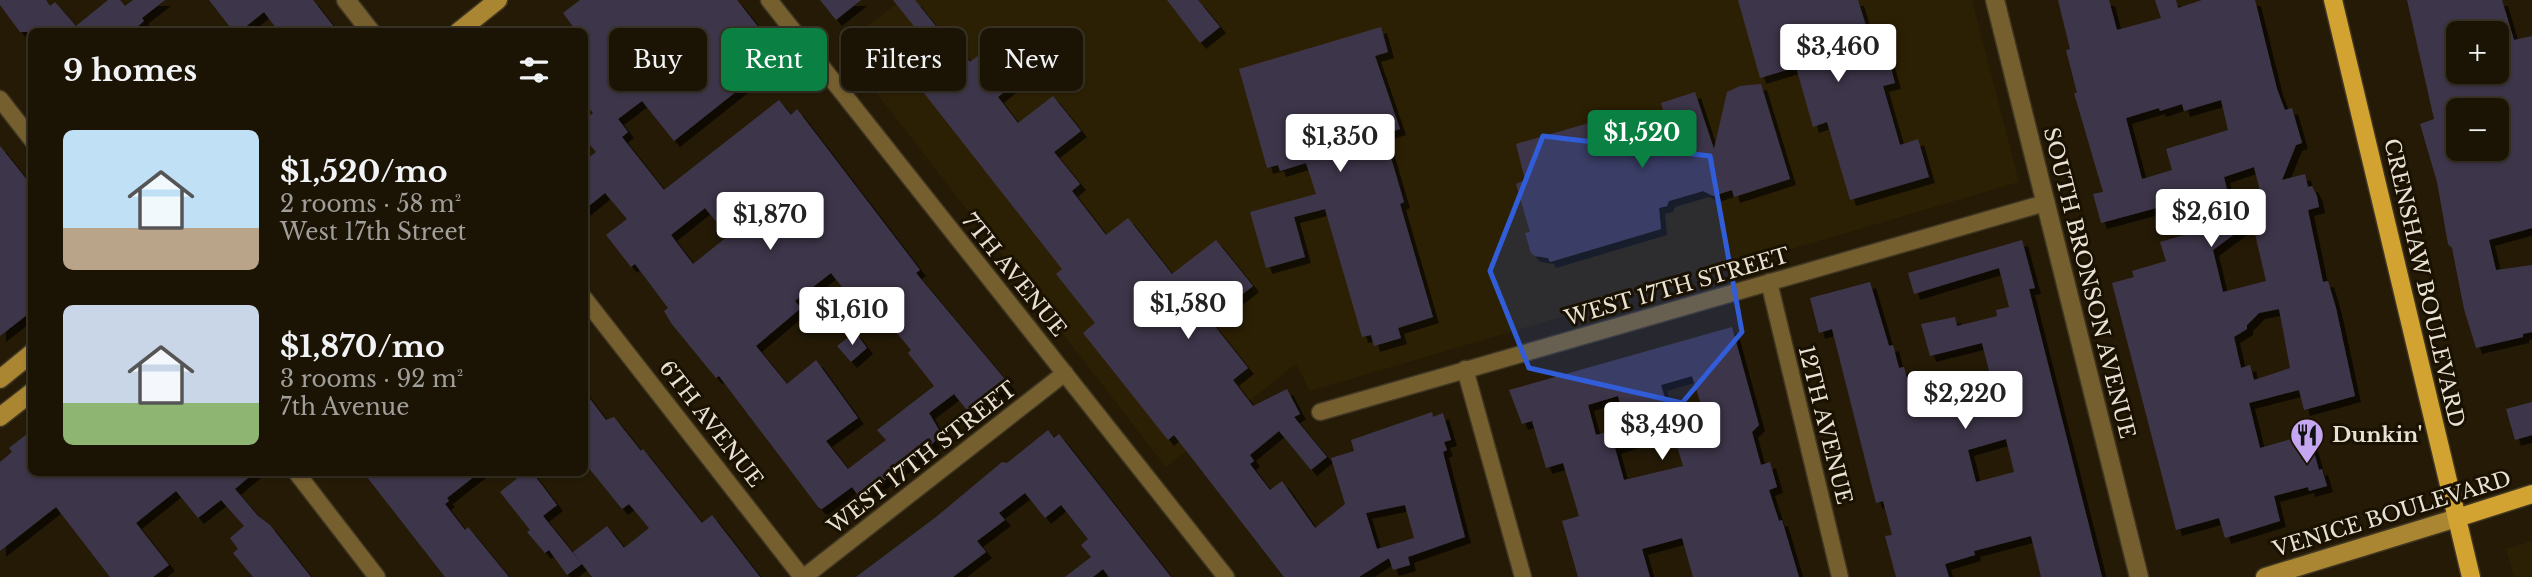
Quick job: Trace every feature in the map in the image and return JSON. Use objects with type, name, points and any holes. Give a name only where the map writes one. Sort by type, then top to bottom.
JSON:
[{"type":"main road","points":[[463,28],[498,0]]},
{"type":"main road","name":"CRENSHAW BOULEVARD","points":[[2333,0],[2471,577]]},
{"type":"main road","points":[[0,379],[28,356]]},
{"type":"main road","points":[[0,417],[28,395]]},
{"type":"main road","name":"VENICE BOULEVARD","points":[[2265,577],[2532,494]]},
{"type":"street","points":[[346,0],[368,28]]},
{"type":"street","name":"7TH AVENUE","points":[[769,0],[1226,577]]},
{"type":"street","name":"SOUTH BRONSON AVENUE","points":[[1995,0],[2140,577]]},
{"type":"street","points":[[0,99],[28,134]]},
{"type":"street","name":"WEST 17TH STREET","points":[[1320,412],[2045,202]]},
{"type":"street","name":"12TH AVENUE","points":[[1769,282],[1840,577]]},
{"type":"street","name":"6TH AVENUE","points":[[588,303],[803,577]]},
{"type":"street","points":[[1465,369],[1523,577]]},
{"type":"street","name":"WEST 17TH STREET","points":[[803,577],[1065,373]]},
{"type":"street","points":[[299,476],[377,577]]},
{"type":"highlighted area","points":[[1543,136],[1710,156],[1742,332],[1682,403],[1529,368],[1490,271]]},
{"type":"shaded area","points":[[901,0],[1972,0],[2019,182],[1310,391],[1296,364],[1166,467],[875,91],[966,91],[966,28],[865,28]]},
{"type":"shaded area","points":[[2532,541],[2532,577],[2514,577],[2506,549]]},
{"type":"building","points":[[0,0],[46,0],[50,6],[55,2],[76,26],[108,0],[120,0],[125,6],[133,0],[165,0],[142,18],[144,21],[136,28],[28,28],[28,32],[20,32],[0,5]]},
{"type":"building","points":[[209,0],[313,0],[335,28],[276,28],[264,12],[244,28],[231,28]]},
{"type":"building","points":[[580,0],[737,0],[759,28],[721,28],[721,91],[737,91],[674,141],[642,101],[618,119],[628,132],[622,137],[664,190],[779,100],[791,115],[797,109],[920,270],[916,273],[1009,384],[970,414],[954,394],[929,413],[942,435],[917,457],[860,498],[852,487],[822,509],[819,508],[719,376],[716,378],[671,323],[664,311],[668,308],[635,264],[631,267],[606,235],[627,219],[605,193],[588,207],[588,158],[596,152],[588,143],[588,117],[593,113],[588,107],[588,28],[574,28],[563,13]],"holes":[[[705,208],[728,236],[693,264],[671,235]],[[831,273],[863,314],[874,305],[911,350],[908,353],[934,386],[877,430],[886,440],[848,469],[826,441],[858,418],[816,360],[787,384],[756,346],[801,308],[795,301]]]},
{"type":"building","points":[[820,0],[861,0],[836,20]]},
{"type":"building","points":[[893,0],[915,0],[937,28],[915,28]]},
{"type":"building","points":[[1167,0],[1198,0],[1220,27],[1200,43]]},
{"type":"building","points":[[1738,0],[1858,0],[1867,29],[1879,25],[1895,83],[1883,86],[1900,145],[1918,139],[1929,177],[1850,200],[1827,122],[1813,127],[1796,67],[1760,78]]},
{"type":"building","points":[[2058,0],[2109,0],[2117,30],[2161,18],[2155,0],[2176,0],[2178,8],[2202,0],[2255,0],[2277,89],[2285,110],[2292,108],[2302,143],[2296,145],[2282,180],[2305,174],[2308,187],[2312,186],[2317,196],[2319,207],[2308,210],[2323,282],[2328,281],[2336,308],[2355,396],[2304,410],[2299,390],[2249,403],[2260,448],[2309,434],[2319,470],[2322,469],[2327,486],[2309,491],[2308,487],[2274,496],[2280,521],[2225,538],[2219,518],[2176,530],[2112,283],[2134,277],[2132,271],[2166,261],[2160,242],[2184,235],[2175,203],[2101,223],[2093,194],[2103,192],[2074,93],[2077,93],[2066,50],[2070,49]],"holes":[[[2221,100],[2228,130],[2166,149],[2172,170],[2142,179],[2126,118],[2182,104],[2184,111]],[[2254,167],[2264,207],[2233,214],[2224,177]],[[2252,221],[2266,281],[2223,292],[2213,250]],[[2279,309],[2290,368],[2254,380],[2250,365],[2241,368],[2234,337],[2247,329],[2247,325],[2259,313]]]},
{"type":"building","points":[[2407,0],[2502,0],[2508,21],[2446,21],[2446,84],[2509,84],[2509,23],[2514,40],[2532,36],[2532,228],[2489,240],[2496,270],[2532,265],[2532,332],[2523,334],[2523,337],[2476,348],[2464,309],[2452,248],[2448,244],[2437,182],[2420,124],[2434,119]]},
{"type":"building","points":[[1381,27],[1388,52],[1375,56],[1400,129],[1384,134],[1404,202],[1400,204],[1433,317],[1398,328],[1401,338],[1374,346],[1371,335],[1362,337],[1325,209],[1294,217],[1305,257],[1266,268],[1250,212],[1316,194],[1306,163],[1280,171],[1278,165],[1267,168],[1239,69]]},
{"type":"building","points":[[980,54],[980,91],[1005,91],[998,97],[1018,123],[1053,96],[1081,131],[1054,152],[1080,184],[1072,191],[1106,235],[1128,218],[1172,274],[1216,240],[1253,286],[1210,320],[1248,368],[1233,380],[1253,406],[1287,389],[1300,414],[1294,417],[1327,457],[1311,470],[1279,431],[1250,455],[1254,461],[1250,464],[1270,490],[1282,481],[1315,528],[1345,504],[1331,458],[1354,451],[1351,440],[1432,412],[1433,417],[1443,413],[1451,440],[1444,442],[1447,450],[1443,452],[1465,537],[1408,557],[1410,565],[1393,570],[1389,558],[1359,577],[1284,577],[1174,435],[1168,440],[1083,333],[1095,323],[1056,274],[1062,269],[922,91],[966,91],[966,57],[970,62]],"holes":[[[1405,505],[1414,538],[1377,549],[1366,513]]]},
{"type":"building","points":[[1761,84],[1790,179],[1734,197],[1732,190],[1713,196],[1703,191],[1669,201],[1667,206],[1659,208],[1661,229],[1550,262],[1548,258],[1531,253],[1525,233],[1530,232],[1516,184],[1525,180],[1516,144],[1627,112],[1631,121],[1664,113],[1661,103],[1695,92],[1714,149],[1727,92],[1740,86]]},
{"type":"building","points":[[0,146],[28,181],[28,314],[0,336]]},
{"type":"building","points":[[2022,240],[2035,288],[2029,289],[2102,577],[2041,577],[2031,536],[1974,551],[1975,555],[1945,564],[1949,577],[1896,577],[1885,536],[1892,535],[1883,501],[1876,503],[1832,329],[1819,333],[1810,298],[1870,282],[1889,346],[1893,345],[1899,368],[1904,367],[1915,412],[1957,400],[1953,384],[1990,375],[1982,343],[1930,356],[1921,324],[1955,317],[1957,326],[1997,316],[1996,310],[2009,307],[1999,268],[1914,294],[1908,273]],"holes":[[[2006,439],[2014,472],[1976,482],[1968,450]]]},
{"type":"building","points":[[1732,327],[1759,425],[1752,432],[1761,465],[1770,462],[1777,487],[1769,490],[1779,521],[1782,520],[1799,577],[1693,577],[1682,538],[1642,549],[1650,577],[1578,577],[1562,521],[1579,516],[1563,463],[1546,468],[1532,421],[1522,424],[1509,390]],"holes":[[[1692,376],[1704,414],[1672,422],[1661,385]],[[1618,396],[1626,427],[1596,435],[1588,405]],[[1672,429],[1683,466],[1624,480],[1615,448]]]},
{"type":"building","points":[[855,332],[867,348],[851,362],[837,346]]},
{"type":"building","points":[[588,396],[606,420],[614,417],[641,451],[643,449],[702,523],[712,515],[760,577],[592,577],[573,552],[607,526],[624,548],[649,528],[629,504],[622,509],[588,467]]},
{"type":"building","points":[[2532,402],[2532,435],[2515,440],[2506,409]]},
{"type":"building","points":[[1048,430],[1054,438],[1059,434],[1171,577],[1109,577],[1103,569],[1093,577],[1065,577],[1091,557],[1081,545],[1088,539],[1061,505],[1045,518],[1025,493],[999,513],[1005,520],[977,541],[986,552],[953,577],[856,577],[936,517],[1002,462],[1007,463]]},
{"type":"building","points":[[28,433],[28,476],[250,476],[235,489],[258,516],[270,525],[311,577],[253,577],[233,553],[238,549],[230,538],[244,526],[221,500],[198,518],[176,491],[136,523],[169,565],[153,577],[110,577],[56,507],[0,551],[0,462],[12,452],[9,448]]},
{"type":"building","points":[[366,476],[475,476],[447,498],[449,501],[445,504],[465,530],[468,527],[509,577],[445,577]]},
{"type":"building","points":[[520,476],[535,476],[557,505],[543,516],[582,564],[567,575],[549,550],[545,553],[527,532],[530,530],[500,492]]},
{"type":"place","name":"Dunkin'","points":[[2307,465]]}]
